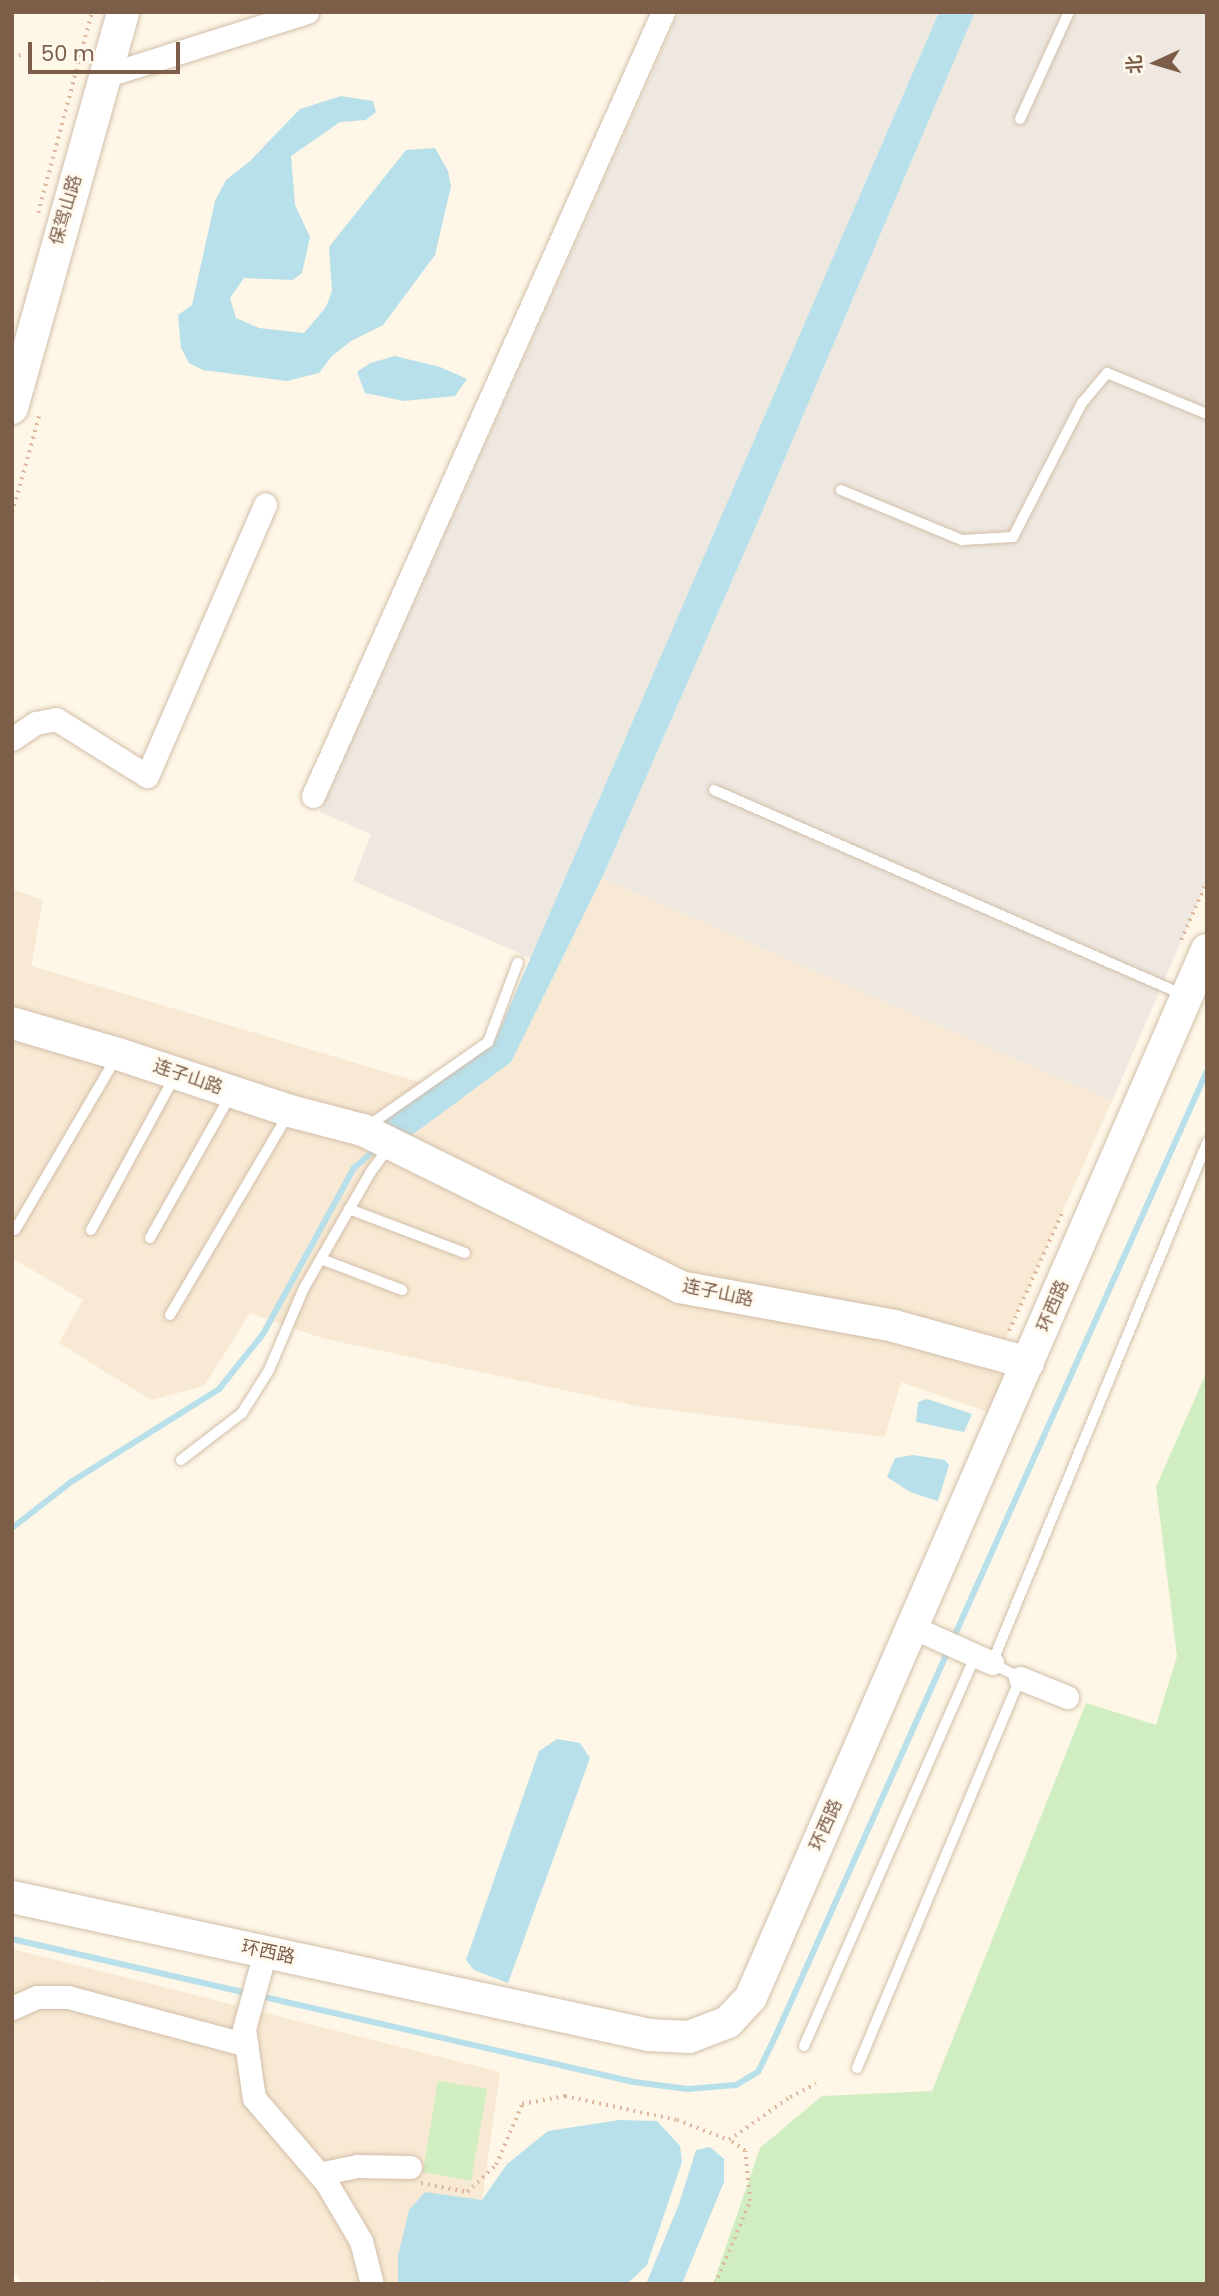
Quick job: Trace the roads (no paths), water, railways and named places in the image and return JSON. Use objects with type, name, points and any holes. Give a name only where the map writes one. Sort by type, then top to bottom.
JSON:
[{"type":"street","name":"保驾山路","points":[[12,408],[122,12]]},
{"type":"street","points":[[104,76],[307,12]]},
{"type":"street","points":[[313,796],[663,12]]},
{"type":"street","points":[[12,739],[36,723],[56,719],[147,776],[265,505]]},
{"type":"street","name":"环西路","points":[[12,1897],[649,2035],[689,2036],[728,2022],[751,1997],[925,1633],[1028,1363],[1207,950]]},
{"type":"street","name":"连子山路","points":[[12,1023],[118,1054],[290,1111],[363,1130],[680,1287],[894,1326],[1028,1363]]},
{"type":"street","points":[[925,1633],[977,1656]]},
{"type":"street","points":[[1020,1678],[1068,1698]]},
{"type":"street","points":[[265,1952],[246,2037],[254,2098],[319,2174],[360,2241],[372,2284]]},
{"type":"street","points":[[12,2008],[37,1997],[68,1997],[246,2037]]},
{"type":"street","points":[[319,2174],[357,2166],[410,2167]]},
{"type":"lane","points":[[1020,119],[1069,12]]},
{"type":"lane","points":[[841,490],[962,540],[1013,537],[1082,403],[1107,373],[1207,414]]},
{"type":"lane","points":[[714,790],[1187,996]]},
{"type":"lane","points":[[363,1130],[488,1042],[518,962]]},
{"type":"lane","points":[[15,1230],[118,1054]]},
{"type":"lane","points":[[92,1230],[176,1073]]},
{"type":"lane","points":[[150,1238],[232,1092]]},
{"type":"lane","points":[[170,1315],[290,1111]]},
{"type":"lane","points":[[804,2046],[1207,1143]]},
{"type":"lane","points":[[181,1460],[242,1413],[269,1370],[304,1288],[349,1209],[391,1144]]},
{"type":"lane","points":[[349,1209],[465,1252]]},
{"type":"lane","points":[[321,1259],[402,1290]]},
{"type":"lane","points":[[857,2068],[1020,1678],[977,1656]]},
{"type":"water","points":[[939,12],[975,12],[759,519],[602,878],[511,1062],[408,1138],[373,1121],[493,1045]]},
{"type":"water","points":[[341,96],[373,101],[376,112],[366,120],[340,122],[291,156],[295,205],[310,237],[302,273],[293,280],[244,278],[230,298],[236,318],[259,328],[304,333],[326,307],[332,291],[329,247],[406,150],[435,148],[448,171],[451,186],[435,255],[383,325],[351,341],[332,356],[319,373],[287,381],[203,370],[189,363],[181,348],[178,315],[192,305],[215,201],[226,180],[250,161],[300,109]]},
{"type":"water","points":[[395,356],[440,367],[467,379],[455,396],[404,401],[365,393],[357,372],[370,363]]},
{"type":"water","points":[[927,1399],[972,1414],[964,1432],[916,1422],[918,1402]]},
{"type":"water","points":[[913,1455],[945,1460],[949,1465],[938,1501],[910,1492],[887,1477],[895,1458]]},
{"type":"water","points":[[557,1739],[580,1743],[590,1758],[508,1983],[474,1970],[466,1960],[539,1751]]},
{"type":"water","points":[[619,2120],[657,2121],[680,2146],[682,2162],[647,2265],[627,2284],[398,2284],[398,2256],[409,2210],[425,2192],[482,2200],[507,2164],[548,2131]]},
{"type":"water","points":[[710,2147],[724,2159],[724,2182],[682,2284],[646,2284],[679,2204],[696,2150]]},
{"type":"waterway","points":[[953,1639],[1207,1071]]},
{"type":"waterway","points":[[12,1528],[71,1482],[219,1389],[263,1334],[354,1168],[377,1148]]},
{"type":"waterway","points":[[12,1939],[634,2082],[688,2089],[736,2085],[758,2072],[949,1649]]}]
